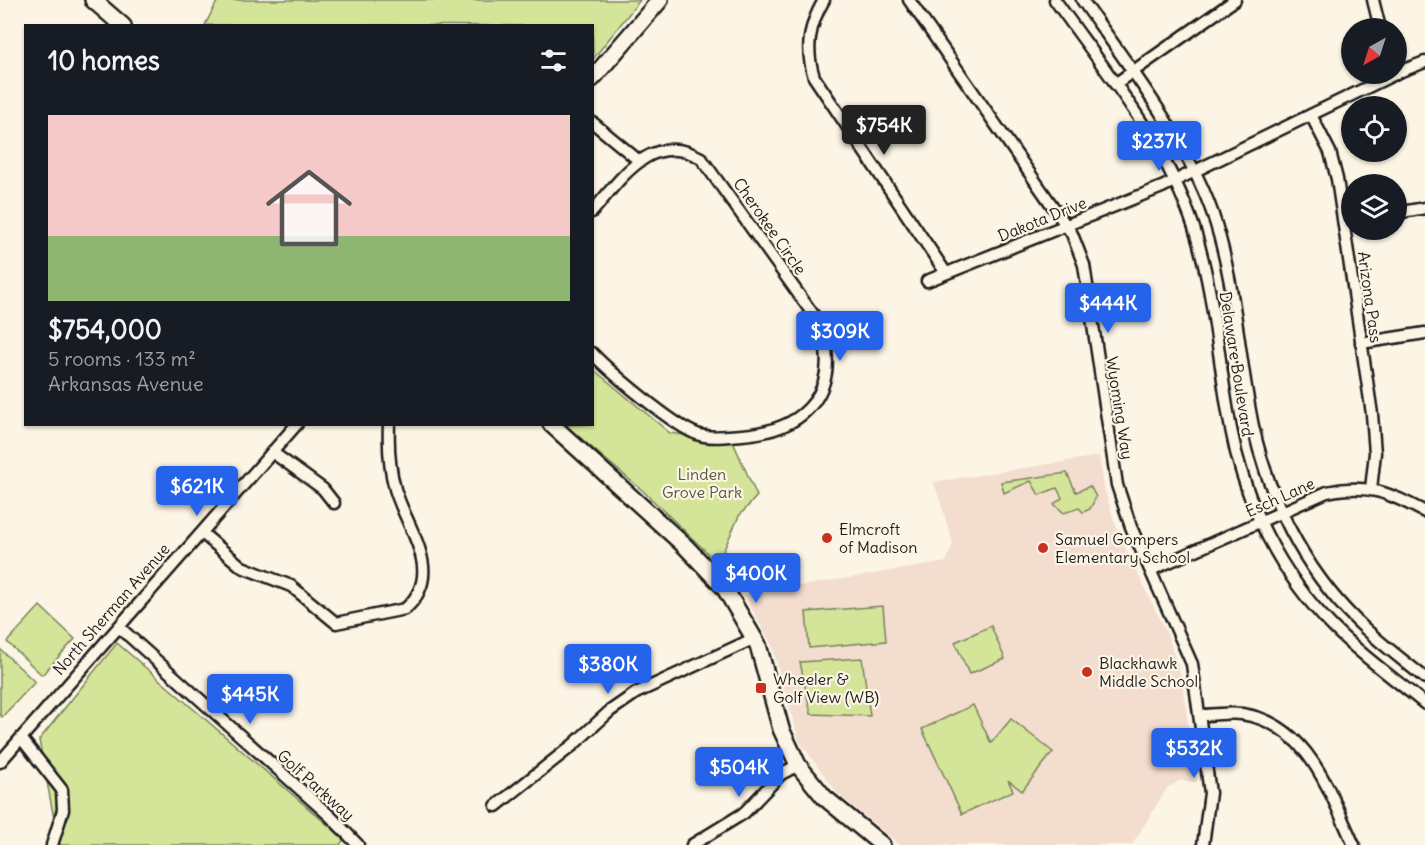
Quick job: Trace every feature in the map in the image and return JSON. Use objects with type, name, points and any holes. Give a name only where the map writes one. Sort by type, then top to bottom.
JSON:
[{"type":"street","points":[[93,0],[121,24]]},
{"type":"street","points":[[594,77],[660,0]]},
{"type":"street","points":[[824,0],[813,20],[809,39],[811,67],[818,86],[946,273]]},
{"type":"street","name":"Wyoming Way","points":[[909,0],[1072,234],[1084,265],[1117,484],[1128,521],[1192,664],[1210,793],[1203,845]]},
{"type":"street","name":"Delaware Boulevard","points":[[1055,0],[1114,84],[1176,180],[1194,228],[1208,278],[1237,458],[1260,522],[1277,556],[1318,611],[1353,645],[1425,704]]},
{"type":"street","name":"Delaware Boulevard","points":[[1082,0],[1132,72],[1194,171],[1211,211],[1222,246],[1234,300],[1253,425],[1262,459],[1281,512],[1303,553],[1337,600],[1378,640],[1425,678]]},
{"type":"street","points":[[1114,84],[1235,0]]},
{"type":"street","points":[[1373,0],[1378,18]]},
{"type":"street","name":"Dakota Drive","points":[[1407,68],[1425,62]]},
{"type":"street","name":"Dakota Drive","points":[[927,281],[1176,180],[1372,84]]},
{"type":"street","name":"Arizona Pass","points":[[1311,115],[1330,152],[1341,196]]},
{"type":"street","points":[[594,124],[638,160]]},
{"type":"street","name":"Cherokee Circle","points":[[594,210],[638,160],[663,150],[686,150],[701,158],[713,171],[820,324],[824,337],[826,363],[822,390],[815,404],[797,419],[777,430],[735,436],[699,435],[678,425],[594,355]]},
{"type":"street","points":[[1407,211],[1425,208]]},
{"type":"street","name":"Arizona Pass","points":[[1349,240],[1375,453],[1371,489]]},
{"type":"street","points":[[1361,343],[1425,333]]},
{"type":"street","name":"North Sherman Avenue","points":[[0,762],[295,426]]},
{"type":"street","points":[[202,533],[249,572],[291,586],[332,621],[343,623],[405,609],[421,589],[423,565],[399,502],[388,460],[389,426]]},
{"type":"street","points":[[553,426],[604,470],[710,570],[736,604],[755,638],[768,672],[781,729],[798,765],[824,797],[882,845]]},
{"type":"street","points":[[272,452],[323,489],[334,503]]},
{"type":"street","name":"Esch Lane","points":[[1151,570],[1327,492],[1350,487],[1371,489],[1399,498],[1425,512]]},
{"type":"street","name":"Golf Parkway","points":[[119,627],[326,812],[358,845]]},
{"type":"street","points":[[496,806],[573,746],[609,711],[636,693],[755,638]]},
{"type":"street","points":[[1200,715],[1242,714],[1272,723],[1289,734],[1312,759],[1354,845]]},
{"type":"street","points":[[21,738],[62,790],[63,810],[52,845]]},
{"type":"street","points":[[692,845],[744,813],[781,774],[798,765]]},
{"type":"shaded area","points":[[1099,456],[1105,492],[1119,535],[1168,636],[1181,677],[1197,782],[1179,781],[1167,788],[1132,845],[900,845],[838,794],[799,741],[772,646],[744,595],[946,562],[953,543],[934,482]]},
{"type":"green space","points":[[218,0],[640,0],[594,58],[594,24],[206,24]]},
{"type":"green space","name":"Linden Grove Park","points":[[594,370],[670,433],[733,442],[757,496],[739,516],[718,563],[643,491],[566,426],[594,426]]},
{"type":"green space","points":[[1067,473],[1076,492],[1090,486],[1096,497],[1090,509],[1083,512],[1079,508],[1064,513],[1054,504],[1062,498],[1057,488],[1039,495],[1031,481],[1004,493],[1001,482]]},
{"type":"green space","points":[[40,606],[75,639],[42,675],[7,642]]},
{"type":"green space","points":[[883,606],[886,641],[809,648],[806,612]]},
{"type":"green space","points":[[991,626],[1005,659],[969,674],[955,642]]},
{"type":"green space","points":[[117,643],[344,839],[340,845],[59,845],[39,740]]},
{"type":"green space","points":[[0,649],[35,682],[2,717],[0,715]]},
{"type":"green space","points":[[862,658],[870,716],[811,714],[800,662]]},
{"type":"green space","points":[[973,705],[991,743],[1011,719],[1053,752],[1022,791],[1008,780],[1013,791],[962,814],[922,729]]},
{"type":"place","name":"Elmcroft of Madison","points":[[827,538]]},
{"type":"place","name":"Samuel Gompers Elementary School","points":[[1043,548]]},
{"type":"place","name":"Blackhawk Middle School","points":[[1087,672]]},
{"type":"place","name":"Wheeler & Golf View (WB)","points":[[761,688]]}]
